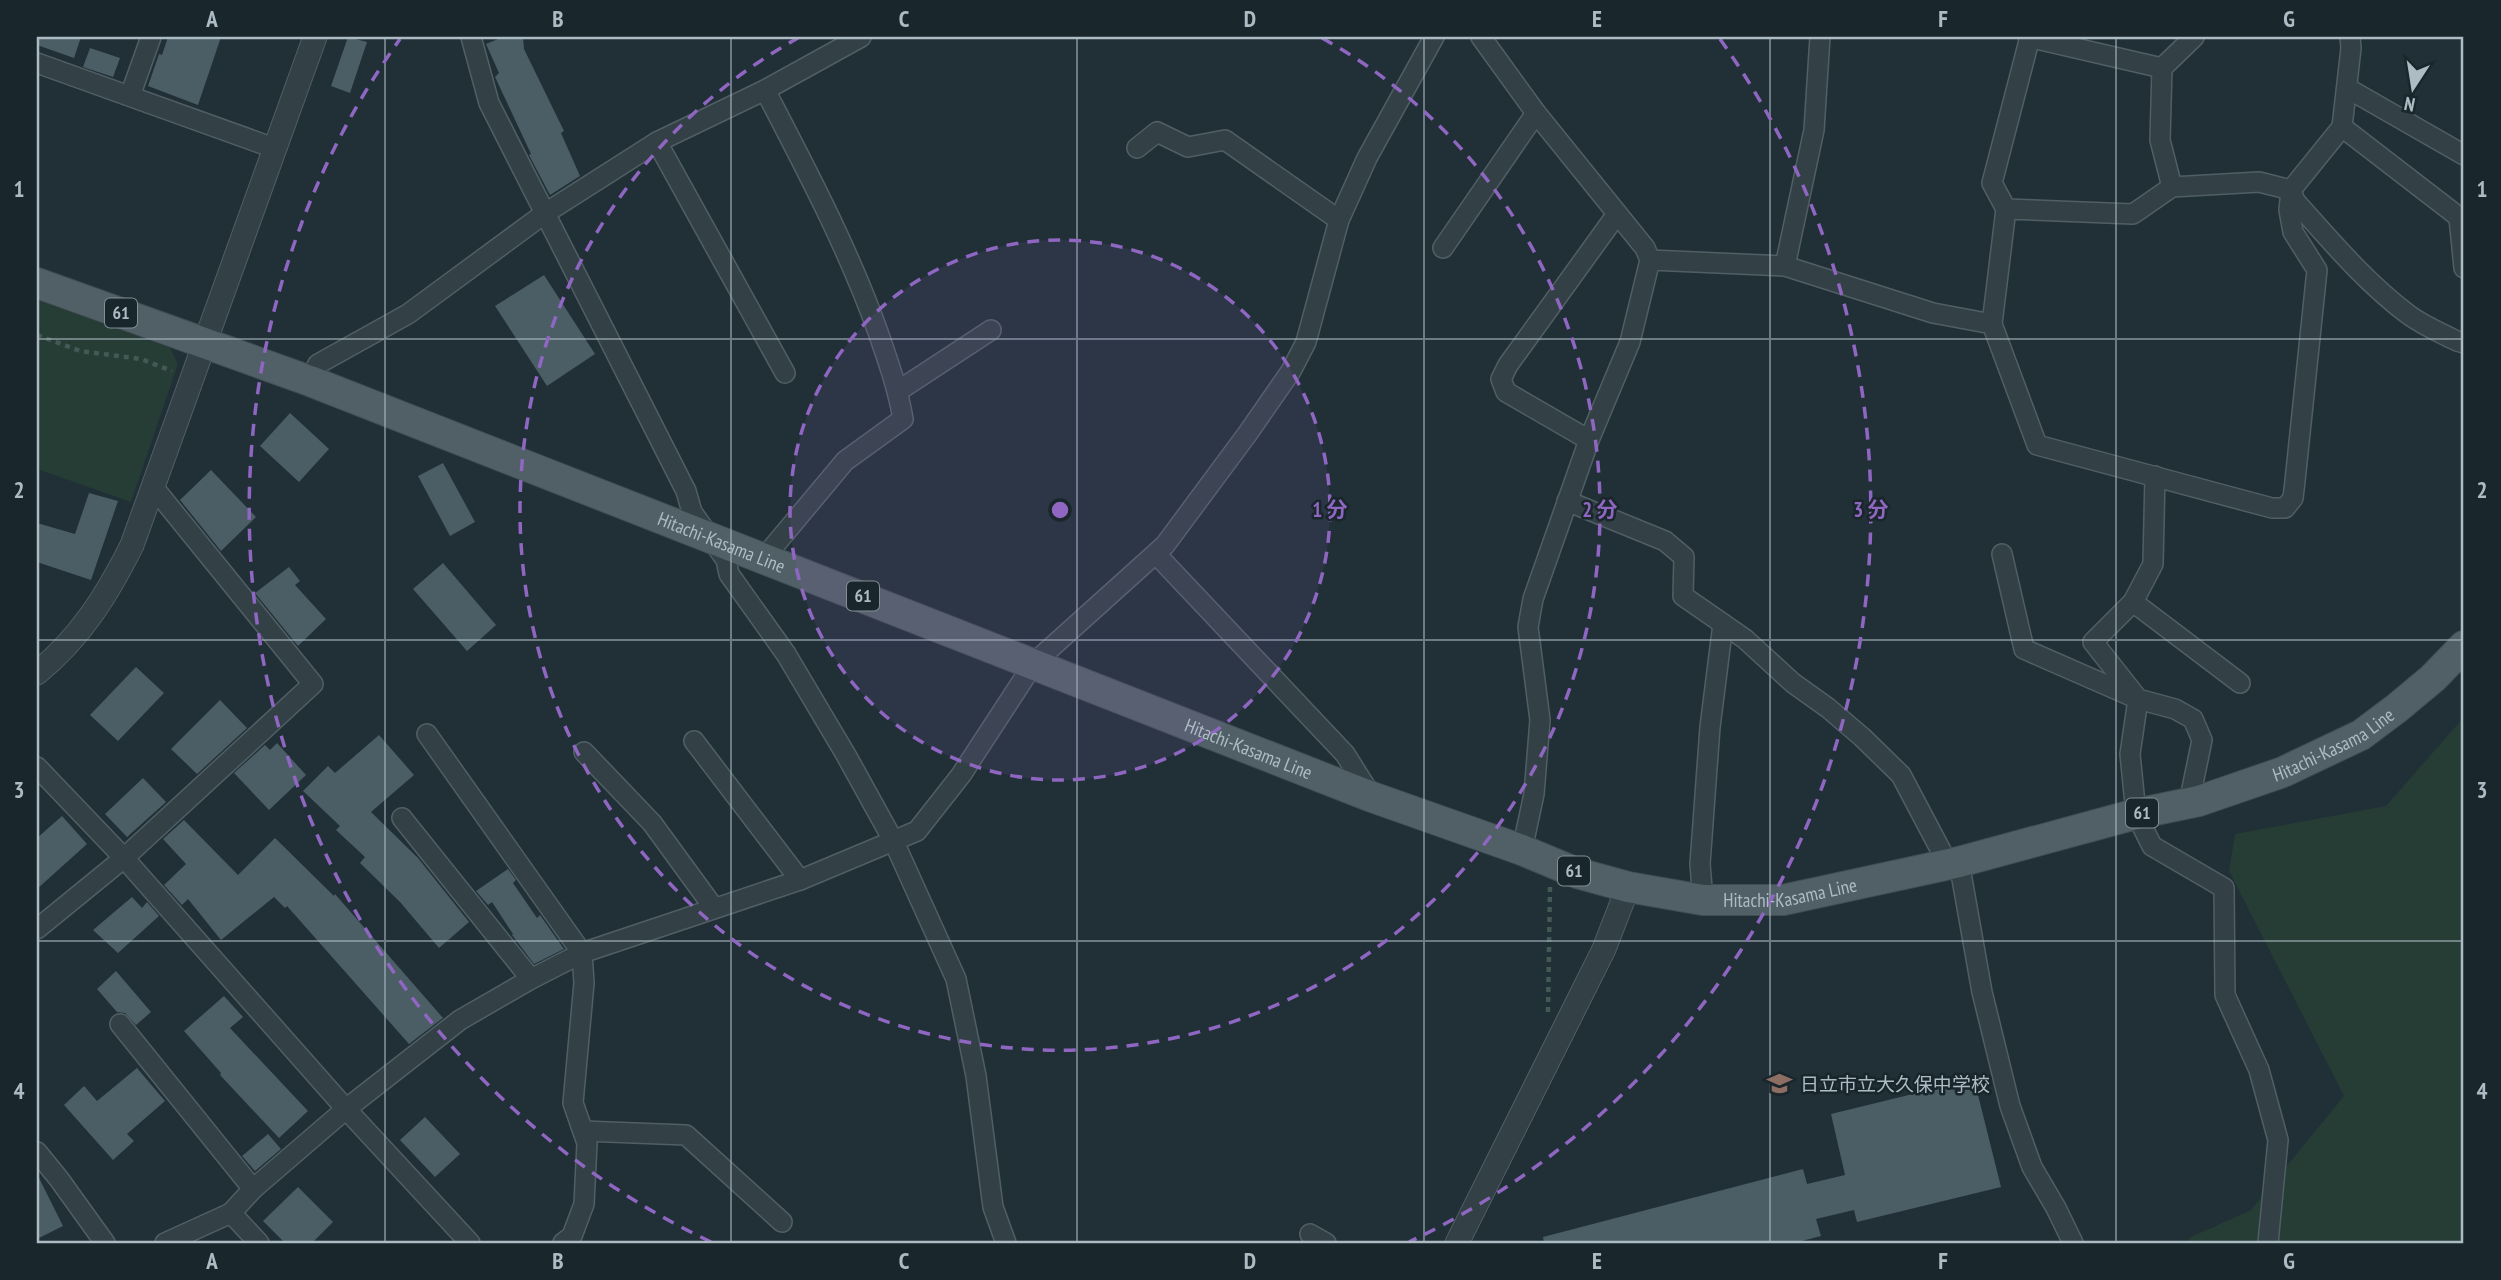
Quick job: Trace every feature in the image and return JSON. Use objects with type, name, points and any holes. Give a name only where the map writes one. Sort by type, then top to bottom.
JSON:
[{"type":"main road","name":"Hitachi-Kasama Line","points":[[37,283],[310,381],[1372,797],[1522,850],[1577,873],[1628,887],[1703,900],[1783,901],[1953,863],[2136,814],[2189,803],[2283,772],[2361,735],[2398,708],[2464,646]]},
{"type":"street","points":[[130,96],[151,37]]},
{"type":"street","points":[[37,673],[61,653],[89,619],[112,586],[132,545],[315,37]]},
{"type":"street","points":[[471,37],[489,103],[686,491],[692,512],[726,560],[729,574],[786,654],[894,842],[956,979],[976,1076],[993,1207],[1006,1243]]},
{"type":"street","points":[[310,381],[318,364],[408,314],[544,214],[657,142],[765,90],[861,37]]},
{"type":"street","points":[[165,1243],[231,1213],[253,1189],[346,1109],[460,1020],[531,979],[582,953],[800,880],[917,831],[954,785],[1034,663],[1165,545],[1291,371],[1307,342],[1339,220],[1367,158],[1434,37]]},
{"type":"street","points":[[1481,37],[1536,113],[1645,248],[1650,260],[1630,342],[1589,440],[1533,599],[1528,627],[1540,720],[1534,794],[1522,850]]},
{"type":"street","points":[[1785,266],[1814,130],[1820,37]]},
{"type":"street","points":[[2162,68],[2029,37],[1992,183],[2006,209],[1992,324],[2037,445],[2272,508],[2285,508],[2292,498],[2317,270],[2293,232],[2289,210],[2291,190],[2342,127],[2350,37]]},
{"type":"street","points":[[2172,187],[2160,140],[2162,68],[2194,37]]},
{"type":"street","points":[[37,63],[274,148]]},
{"type":"street","points":[[2347,88],[2464,155]]},
{"type":"street","points":[[764,558],[845,461],[903,419],[898,391],[868,306],[831,217],[765,90]]},
{"type":"street","points":[[1443,248],[1536,113]]},
{"type":"street","points":[[2342,127],[2461,220],[2464,268]]},
{"type":"street","points":[[1137,148],[1157,132],[1188,148],[1225,140],[1339,220]]},
{"type":"street","points":[[657,142],[785,373]]},
{"type":"street","points":[[2006,209],[2133,214],[2172,187],[2259,182],[2291,190]]},
{"type":"street","points":[[2291,190],[2295,201],[2383,294],[2411,317],[2464,343]]},
{"type":"street","points":[[1589,440],[1506,393],[1502,379],[1508,365],[1617,214]]},
{"type":"street","points":[[1650,260],[1785,266],[1933,313],[1992,324]]},
{"type":"street","points":[[898,391],[991,330]]},
{"type":"street","points":[[2155,476],[2153,564],[2133,602],[2093,642],[2138,699],[2130,754],[2136,814],[2152,846],[2224,888],[2225,995],[2259,1070],[2278,1140],[2268,1243]]},
{"type":"street","points":[[37,929],[124,858],[313,684],[154,488]]},
{"type":"street","points":[[1567,501],[1665,541],[1684,557],[1684,596],[1745,639],[1793,682],[1862,737],[1901,775],[1953,863],[2010,1106],[2032,1167],[2073,1243]]},
{"type":"street","points":[[1156,554],[1345,754],[1372,797]]},
{"type":"street","points":[[2002,554],[2024,649],[2138,699],[2175,709],[2193,719],[2202,740],[2189,803]]},
{"type":"street","points":[[2133,602],[2240,683]]},
{"type":"street","points":[[1703,900],[1700,864],[1709,740],[1723,624]]},
{"type":"street","points":[[427,734],[582,953],[584,983],[573,1103],[587,1143],[584,1204],[572,1236],[564,1243]]},
{"type":"street","points":[[694,741],[800,880]]},
{"type":"street","points":[[584,752],[652,822],[714,908]]},
{"type":"street","points":[[37,767],[124,858],[346,1109],[470,1243]]},
{"type":"street","points":[[402,818],[531,979]]},
{"type":"street","points":[[1457,1243],[1604,949],[1628,887]]},
{"type":"street","points":[[120,1024],[253,1189]]},
{"type":"street","points":[[583,1131],[687,1135],[782,1222]]},
{"type":"street","points":[[37,1152],[60,1179],[105,1243]]},
{"type":"street","points":[[231,1213],[259,1243]]},
{"type":"path","points":[[37,335],[80,351],[141,359],[179,374]]},
{"type":"path","points":[[1548,1017],[1550,880]]},
{"type":"green space","points":[[37,300],[170,348],[178,364],[131,502],[37,469]]},
{"type":"green space","points":[[2464,717],[2464,1243],[2185,1243],[2191,1237],[2251,1210],[2344,1096],[2229,871],[2235,834],[2386,806]]},
{"type":"building","points":[[37,37],[81,37],[74,58],[37,45]]},
{"type":"building","points":[[168,37],[221,37],[198,105],[148,86]]},
{"type":"building","points":[[348,37],[367,42],[350,93],[331,86]]},
{"type":"building","points":[[503,37],[523,37],[524,49],[564,131],[561,133],[580,176],[550,195],[529,155],[531,154],[495,77],[499,73],[486,44]]},
{"type":"building","points":[[90,48],[120,58],[113,77],[83,67]]},
{"type":"building","points":[[544,275],[595,354],[547,386],[495,306]]},
{"type":"building","points":[[290,413],[329,449],[299,482],[260,446]]},
{"type":"building","points":[[443,463],[475,522],[450,536],[418,476]]},
{"type":"building","points":[[211,470],[256,517],[221,551],[180,500]]},
{"type":"building","points":[[89,493],[118,501],[91,580],[37,562],[37,523],[75,534]]},
{"type":"building","points":[[443,563],[496,625],[467,651],[413,589]]},
{"type":"building","points":[[289,567],[300,581],[295,585],[326,619],[298,646],[255,593]]},
{"type":"building","points":[[136,667],[164,693],[118,741],[90,715]]},
{"type":"building","points":[[220,700],[247,728],[197,774],[171,749]]},
{"type":"building","points":[[379,735],[414,775],[371,812],[418,858],[469,922],[439,948],[400,902],[360,863],[365,857],[336,830],[340,826],[303,791],[328,766],[335,773]]},
{"type":"building","points":[[277,743],[306,775],[269,810],[234,773],[265,745],[270,750]]},
{"type":"building","points":[[143,778],[166,802],[127,837],[105,814]]},
{"type":"building","points":[[62,816],[87,844],[37,889],[37,838]]},
{"type":"building","points":[[184,820],[238,875],[275,838],[334,896],[335,894],[443,1018],[409,1044],[287,906],[285,908],[274,897],[221,940],[188,899],[182,905],[164,885],[186,864],[163,839]]},
{"type":"building","points":[[508,869],[516,880],[513,883],[537,918],[540,915],[564,949],[534,964],[492,902],[488,905],[476,891]]},
{"type":"building","points":[[132,897],[142,908],[147,902],[159,916],[118,953],[93,930]]},
{"type":"building","points":[[116,971],[151,1012],[136,1025],[125,1013],[117,1012],[97,989]]},
{"type":"building","points":[[224,996],[243,1017],[230,1028],[308,1111],[279,1138],[220,1075],[184,1031]]},
{"type":"building","points":[[137,1068],[165,1101],[127,1134],[134,1141],[113,1160],[64,1105],[84,1086],[97,1101]]},
{"type":"building","points":[[1974,1079],[2001,1187],[1857,1222],[1854,1210],[1816,1219],[1821,1236],[1794,1243],[1544,1243],[1543,1237],[1803,1169],[1807,1184],[1845,1175],[1831,1114]]},
{"type":"building","points":[[425,1117],[460,1154],[435,1177],[400,1140]]},
{"type":"building","points":[[268,1134],[281,1149],[255,1171],[242,1156]]},
{"type":"building","points":[[37,1174],[63,1226],[37,1239]]},
{"type":"building","points":[[298,1187],[333,1222],[312,1243],[285,1243],[263,1221]]},
{"type":"place","name":"日立市立大久保中学校","points":[[1780,1084]]}]
